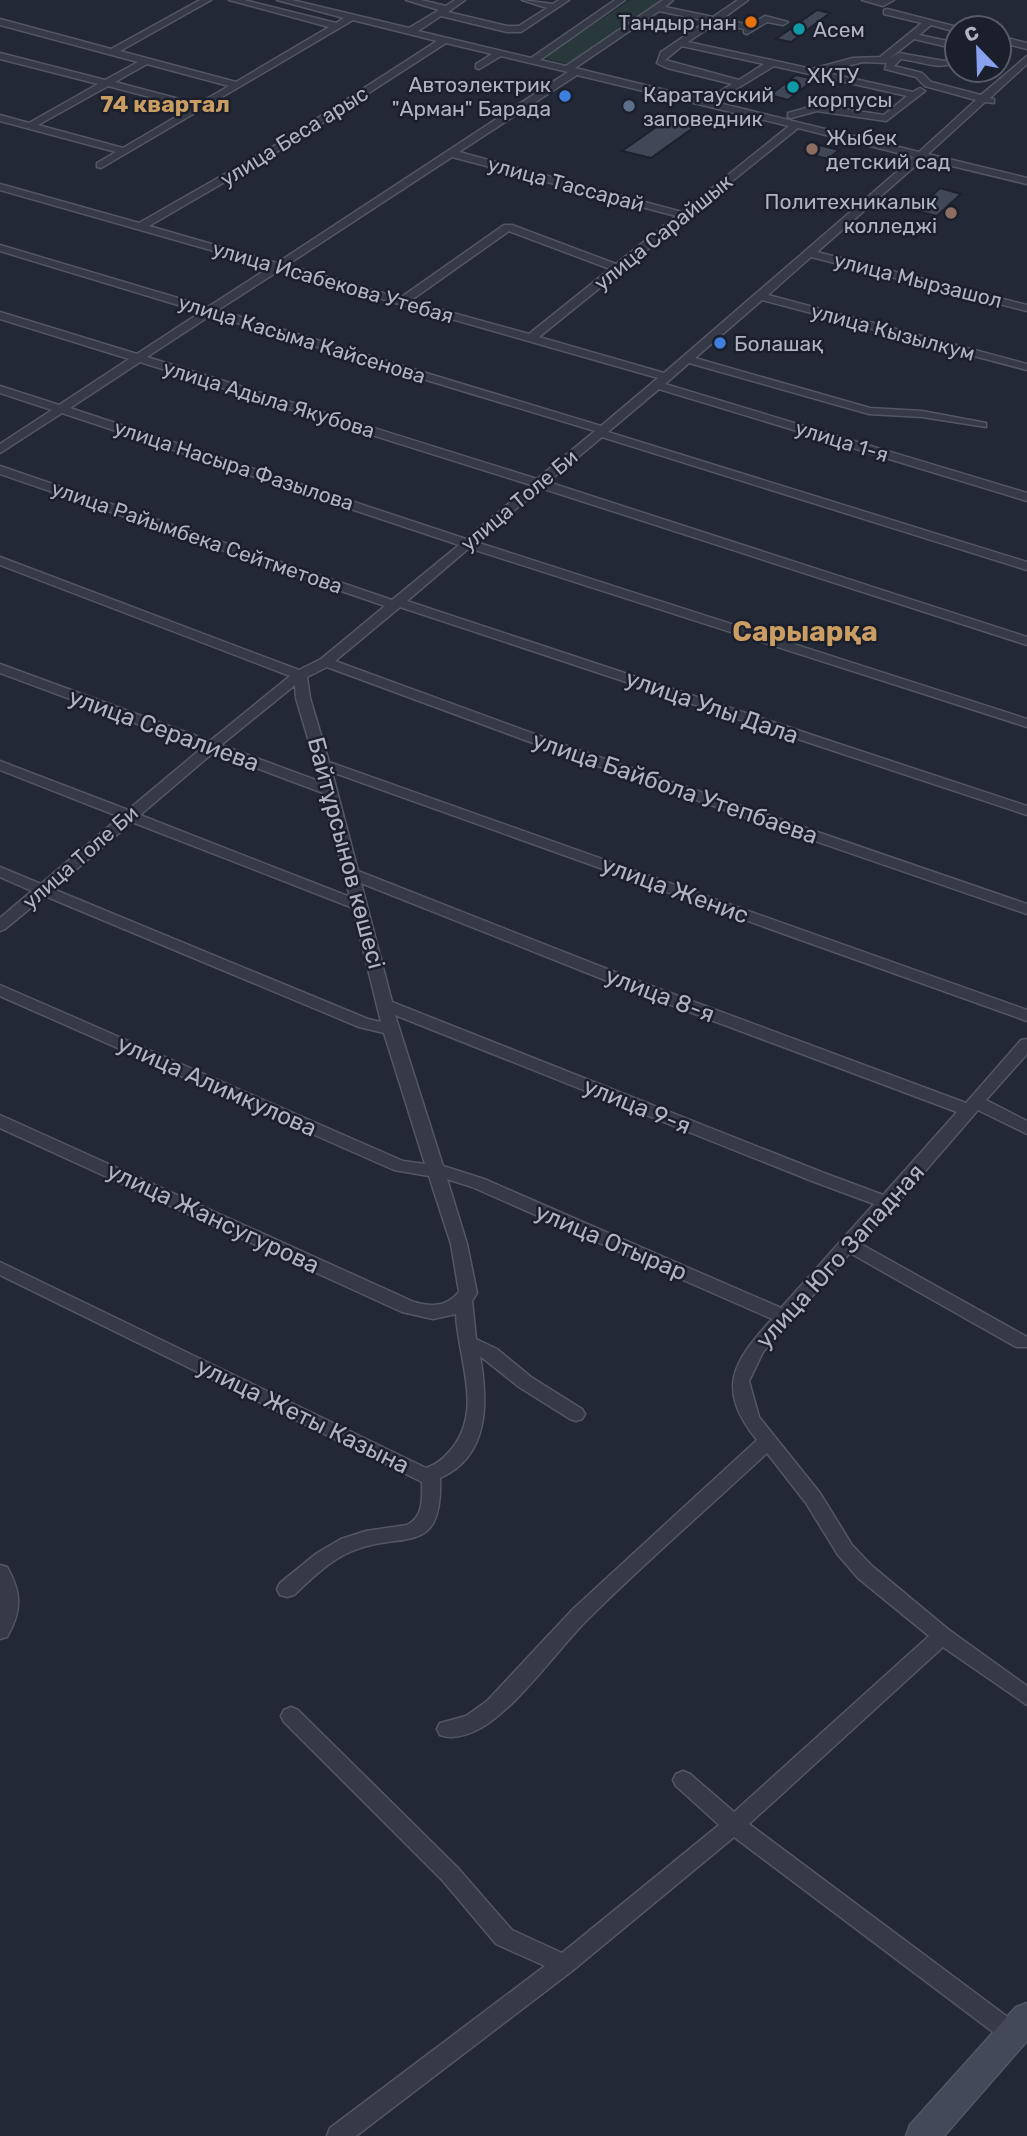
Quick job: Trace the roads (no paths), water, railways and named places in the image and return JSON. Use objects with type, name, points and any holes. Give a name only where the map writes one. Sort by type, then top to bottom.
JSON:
[{"type":"main road","points":[[922,2136],[1020,2026]]},
{"type":"street","points":[[112,52],[207,0]]},
{"type":"street","points":[[233,0],[337,26]]},
{"type":"street","points":[[281,0],[706,104],[794,120],[1027,181]]},
{"type":"street","points":[[410,0],[514,29],[525,27],[565,0]]},
{"type":"street","points":[[411,31],[461,0]]},
{"type":"street","points":[[526,0],[554,7]]},
{"type":"street","points":[[532,61],[621,0]]},
{"type":"street","points":[[0,449],[450,153],[669,0]]},
{"type":"street","points":[[739,83],[662,64],[660,61],[664,54],[744,0]]},
{"type":"street","points":[[866,0],[883,3],[890,0]]},
{"type":"street","points":[[658,8],[749,30],[765,19],[783,22]]},
{"type":"street","points":[[887,12],[943,26]]},
{"type":"street","points":[[101,165],[352,17]]},
{"type":"street","points":[[0,22],[237,85]]},
{"type":"street","points":[[928,23],[888,60],[888,67],[919,75],[928,85],[988,100]]},
{"type":"street","points":[[912,36],[943,43]]},
{"type":"street","name":"улица Беса арыс","points":[[140,227],[282,145],[444,40]]},
{"type":"street","points":[[682,43],[915,95]]},
{"type":"street","points":[[479,66],[500,53]]},
{"type":"street","points":[[0,56],[200,107]]},
{"type":"street","points":[[814,72],[840,63],[888,60],[902,56],[943,64]]},
{"type":"street","name":"улица Толе Би","points":[[0,926],[210,748],[300,676],[326,662],[602,431],[988,100],[1027,59]]},
{"type":"street","points":[[30,126],[145,61]]},
{"type":"street","points":[[706,104],[773,63]]},
{"type":"street","points":[[794,120],[824,106],[886,118],[928,85]]},
{"type":"street","points":[[2,120],[123,151]]},
{"type":"street","name":"улица Сарайшык","points":[[530,340],[794,120]]},
{"type":"street","name":"улица Тассарай","points":[[450,153],[683,215]]},
{"type":"street","name":"улица Исабекова Утебая","points":[[0,187],[401,302],[661,381]]},
{"type":"street","points":[[401,302],[508,227],[619,268]]},
{"type":"street","name":"улица Касыма Кайсенова","points":[[0,248],[602,431],[1027,566]]},
{"type":"street","name":"улица Мырзашол","points":[[810,253],[1027,308]]},
{"type":"street","name":"улица Кызылкум","points":[[760,296],[1027,367]]},
{"type":"street","name":"улица Адыла Якубова","points":[[0,316],[538,483],[1027,640]]},
{"type":"street","name":"улица 1-я","points":[[687,359],[869,411],[922,414],[982,425]]},
{"type":"street","name":"улица 1-я","points":[[661,381],[1027,496]]},
{"type":"street","name":"улица Насыра Фазылова","points":[[0,389],[653,605],[1027,723]]},
{"type":"street","name":"улица Райымбека Сейтметова","points":[[0,470],[396,603]]},
{"type":"street","points":[[0,561],[300,676]]},
{"type":"street","name":"улица Улы Дала","points":[[396,603],[1027,811]]},
{"type":"street","name":"улица Байбола Утепбаева","points":[[326,662],[577,755],[1027,909]]},
{"type":"street","name":"улица Сералиева","points":[[0,668],[329,790]]},
{"type":"street","name":"Байтұрсынов көшесі","points":[[300,676],[303,698],[323,764],[391,1029],[437,1171],[465,1269],[468,1293],[463,1301]]},
{"type":"street","name":"улица Женис","points":[[323,764],[1027,1016]]},
{"type":"street","points":[[0,765],[360,905]]},
{"type":"street","points":[[0,872],[352,1018],[391,1029]]},
{"type":"street","name":"улица 8-я","points":[[352,874],[676,1001],[973,1106],[1027,1128]]},
{"type":"street","name":"улица Алимкулова","points":[[0,990],[400,1166],[437,1171]]},
{"type":"street","name":"улица 9-я","points":[[387,1006],[888,1203]]},
{"type":"street","name":"улица Юго Западная","points":[[1027,1044],[888,1203],[755,1348],[740,1381],[752,1421],[813,1498],[845,1550],[864,1572],[942,1636],[1027,1697]]},
{"type":"street","name":"улица Жансугурова","points":[[0,1121],[396,1302],[428,1314],[444,1312],[463,1301]]},
{"type":"street","name":"улица Отырар","points":[[437,1171],[478,1183],[784,1317]]},
{"type":"street","points":[[849,1245],[1022,1342]]},
{"type":"street","name":"улица Жеты Казына","points":[[0,1268],[291,1409],[409,1471],[431,1475],[461,1453],[478,1418],[478,1394],[463,1301]]},
{"type":"street","points":[[470,1344],[491,1354],[525,1382],[576,1414]]},
{"type":"street","points":[[447,1729],[459,1728],[473,1722],[494,1707],[580,1615],[769,1440]]},
{"type":"street","points":[[287,1589],[339,1549],[419,1528],[427,1521],[432,1511],[434,1498],[431,1475]]},
{"type":"street","points":[[0,1573],[11,1598],[10,1616],[0,1631]]},
{"type":"street","points":[[338,2136],[564,1964],[734,1825],[942,1636]]},
{"type":"street","points":[[291,1716],[450,1874],[504,1937],[564,1964]]},
{"type":"street","points":[[683,1780],[734,1825],[1020,2026]]},
{"type":"place","name":"Тандыр нан","points":[[751,22]]},
{"type":"place","name":"Асем","points":[[799,29]]},
{"type":"place","name":"ХҚТУ корпусы","points":[[793,87]]},
{"type":"place","name":"Автоэлектрик \"Арман\" Барада","points":[[565,96]]},
{"type":"place","name":"Каратауский заповедник","points":[[629,106]]},
{"type":"place","name":"Жыбек детский сад","points":[[812,149]]},
{"type":"place","name":"Политехникалык колледжі","points":[[951,213]]},
{"type":"place","name":"Болашақ","points":[[720,343]]},
{"type":"district","name":"74 квартал","points":[[165,104]]},
{"type":"district","name":"Сарыарқа","points":[[805,631]]}]
